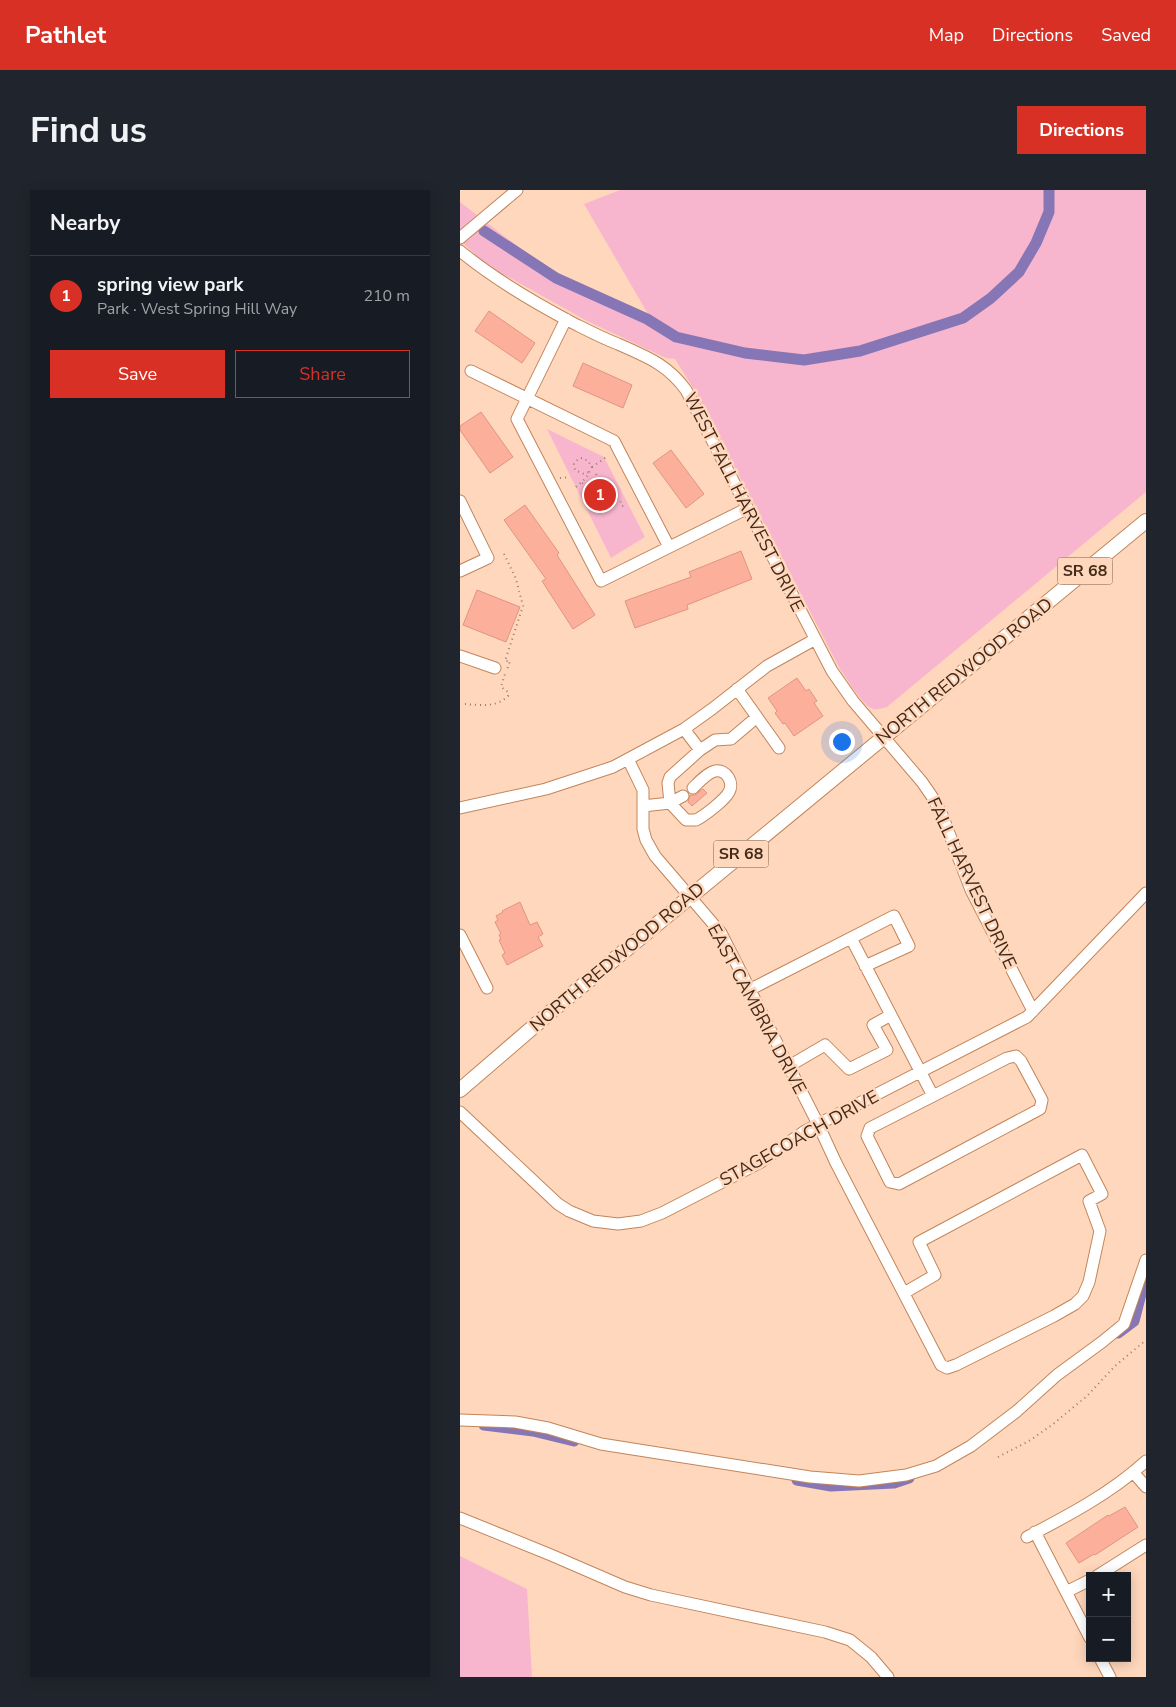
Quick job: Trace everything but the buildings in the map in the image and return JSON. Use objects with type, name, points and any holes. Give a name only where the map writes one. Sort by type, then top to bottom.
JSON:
[{"type":"main road","name":"NORTH REDWOOD ROAD","points":[[460,1090],[690,896],[1146,521]]},
{"type":"street","points":[[460,238],[516,190]]},
{"type":"street","name":"WEST FALL HARVEST DRIVE","points":[[460,251],[493,276],[594,334],[651,358],[679,380],[693,401],[832,671],[853,702],[883,737]]},
{"type":"street","points":[[566,319],[517,419],[601,581],[744,510]]},
{"type":"street","points":[[471,371],[614,441],[669,547]]},
{"type":"street","points":[[460,501],[488,558],[460,571]]},
{"type":"street","points":[[460,808],[546,789],[612,767],[684,729],[768,666],[812,641]]},
{"type":"street","points":[[460,656],[495,668]]},
{"type":"street","points":[[737,689],[780,748]]},
{"type":"street","points":[[693,788],[709,774],[718,771],[727,775],[731,786],[726,796],[696,820],[686,820],[670,803],[668,783],[670,777],[700,750],[715,740],[731,739],[758,717]]},
{"type":"street","points":[[684,729],[700,750]]},
{"type":"street","name":"FALL HARVEST DRIVE","points":[[883,737],[928,790],[938,807],[971,890],[1033,1011]]},
{"type":"street","name":"EAST CAMBRIA DRIVE","points":[[628,758],[643,790],[642,829],[654,856],[721,933],[818,1124],[836,1164],[941,1365],[947,1368],[956,1365],[1074,1304],[1083,1296],[1089,1282],[1100,1231],[1089,1200],[1102,1194],[1082,1155],[919,1242],[935,1275],[904,1293]]},
{"type":"street","points":[[642,806],[670,803],[683,796]]},
{"type":"street","name":"STAGECOACH DRIVE","points":[[460,1112],[558,1204],[581,1217],[600,1222],[618,1224],[641,1221],[662,1213],[761,1162],[800,1134],[818,1124],[1024,1019],[1146,893]]},
{"type":"street","points":[[749,990],[894,916],[909,946],[865,966]]},
{"type":"street","points":[[460,935],[487,988]]},
{"type":"street","points":[[851,938],[933,1096]]},
{"type":"street","points":[[789,1066],[825,1045],[849,1069],[887,1050],[873,1025],[891,1015]]},
{"type":"street","points":[[1016,1056],[1022,1061],[1042,1100],[1040,1109],[899,1184],[890,1182],[867,1136],[870,1128],[933,1096],[1007,1058],[1016,1056]]},
{"type":"street","points":[[460,1420],[515,1422],[548,1428],[601,1444],[810,1477],[859,1481],[906,1475],[936,1466],[971,1446],[1017,1411],[1057,1374],[1124,1324],[1146,1260]]},
{"type":"street","points":[[1086,1630],[1066,1592],[1031,1534],[1094,1500],[1146,1461]]},
{"type":"street","points":[[1133,1472],[1146,1487]]},
{"type":"street","points":[[460,1518],[625,1587],[651,1595],[825,1632],[850,1640],[871,1657],[888,1677]]},
{"type":"street","points":[[1103,1572],[1146,1545]]},
{"type":"street","points":[[1066,1592],[1086,1582]]},
{"type":"street","points":[[1102,1662],[1110,1677]]},
{"type":"path","points":[[576,487],[582,483],[592,467],[610,454]]},
{"type":"path","points":[[589,472],[584,474],[578,472],[575,470],[574,464],[578,459],[582,458],[588,461],[592,467]]},
{"type":"path","points":[[596,474],[603,482],[611,484],[615,491],[612,506],[606,508],[597,505],[592,500],[599,479]]},
{"type":"path","points":[[560,478],[570,476]]},
{"type":"path","points":[[582,483],[594,490]]},
{"type":"path","points":[[615,498],[620,500],[622,506],[627,505]]},
{"type":"path","points":[[504,554],[516,579],[523,606]]},
{"type":"path","points":[[998,1457],[1029,1441],[1052,1425],[1087,1396],[1115,1366],[1146,1340]]},
{"type":"shaded area","points":[[620,190],[1146,190],[1146,492],[887,707],[871,708],[859,696],[840,669],[695,391],[675,359],[666,358],[587,321],[485,264],[460,240],[460,202],[516,245],[559,274],[601,295],[648,314],[584,204]]},
{"type":"shaded area","points":[[547,429],[604,457],[645,537],[611,558]]},
{"type":"shaded area","points":[[460,1556],[527,1589],[532,1677],[460,1677]]},
{"type":"waterway","points":[[484,231],[556,278],[647,319],[676,337],[745,353],[804,360],[860,351],[963,318],[991,298],[1019,272],[1036,243],[1049,212],[1049,190]]},
{"type":"waterway","points":[[1118,1333],[1134,1321],[1146,1275]]},
{"type":"waterway","points":[[484,1425],[533,1431],[574,1441]]},
{"type":"waterway","points":[[797,1480],[831,1486],[894,1483],[909,1478]]},
{"type":"place","name":"spring view park","points":[[600,495]]}]
